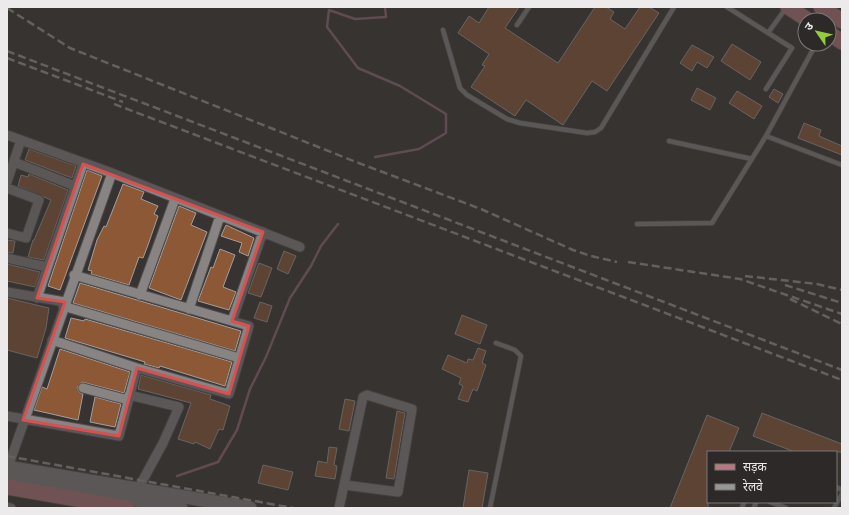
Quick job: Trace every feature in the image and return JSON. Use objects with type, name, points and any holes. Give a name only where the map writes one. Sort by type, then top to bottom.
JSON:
[{"type":"main road","points":[[788,7],[797,13]]},
{"type":"main road","points":[[821,7],[841,17]]},
{"type":"main road","points":[[7,470],[138,489],[250,508]]},
{"type":"main road","points":[[7,470],[181,508]]},
{"type":"main road","points":[[7,487],[127,508]]},
{"type":"main road","points":[[7,496],[72,508]]},
{"type":"street","points":[[7,135],[83,164],[112,173],[175,199],[300,246]]},
{"type":"street","points":[[7,182],[21,140]]},
{"type":"street","points":[[14,162],[75,186]]},
{"type":"street","points":[[37,298],[83,164]]},
{"type":"street","points":[[7,470],[74,275],[112,173]]},
{"type":"street","points":[[7,188],[39,200],[26,238],[7,233]]},
{"type":"street","points":[[140,295],[175,199]]},
{"type":"street","points":[[189,309],[220,216]]},
{"type":"street","points":[[232,321],[263,232]]},
{"type":"street","points":[[7,258],[47,267]]},
{"type":"street","points":[[52,340],[137,368],[229,394],[249,326],[74,275]]},
{"type":"street","points":[[7,292],[64,304],[240,358]]},
{"type":"street","points":[[7,416],[118,436],[137,368]]},
{"type":"street","points":[[83,388],[129,398],[179,406],[163,443],[138,489]]},
{"type":"street","points":[[340,508],[363,397],[367,395],[412,409],[398,492],[345,485]]},
{"type":"street","points":[[7,507],[11,508]]},
{"type":"lane","points":[[517,25],[529,7]]},
{"type":"lane","points":[[443,30],[460,88],[467,95],[507,119],[520,123],[587,133],[595,132],[601,128],[674,7]]},
{"type":"lane","points":[[727,7],[792,48],[766,89]]},
{"type":"lane","points":[[768,33],[788,7]]},
{"type":"lane","points":[[637,224],[712,223],[766,136],[812,52]]},
{"type":"lane","points":[[766,136],[842,165]]},
{"type":"lane","points":[[669,141],[752,159]]},
{"type":"lane","points":[[490,508],[521,356],[518,352],[496,343]]},
{"type":"lane","points":[[837,503],[842,494]]},
{"type":"lane","points":[[773,503],[786,508]]},
{"type":"highlighted area","points":[[83,164],[263,232],[232,321],[249,326],[229,394],[137,368],[119,436],[23,420],[65,302],[37,298]]},
{"type":"building","points":[[489,7],[519,7],[505,28],[558,63],[595,7],[606,7],[614,12],[610,19],[625,29],[640,7],[649,7],[659,13],[607,91],[592,81],[563,125],[526,100],[515,116],[471,87],[485,66],[482,65],[489,54],[458,33],[469,16],[479,23]]},
{"type":"building","points":[[732,44],[761,62],[750,80],[721,61]]},
{"type":"building","points":[[692,45],[714,57],[707,68],[697,62],[692,71],[680,63]]},
{"type":"building","points":[[697,88],[716,98],[710,110],[691,100]]},
{"type":"building","points":[[774,89],[783,94],[778,103],[769,97]]},
{"type":"building","points":[[737,91],[762,106],[754,119],[729,103]]},
{"type":"building","points":[[804,123],[821,130],[819,136],[842,146],[842,155],[798,138]]},
{"type":"building","points":[[29,149],[76,166],[72,178],[25,160]]},
{"type":"building","points":[[87,170],[102,176],[60,290],[48,286]]},
{"type":"building","points":[[29,174],[68,190],[44,260],[28,257],[33,240],[51,200],[18,186],[21,175],[28,177]]},
{"type":"building","points":[[123,184],[144,192],[141,199],[158,206],[154,214],[158,216],[148,245],[143,258],[139,257],[129,285],[91,274],[92,271],[88,270],[97,240],[104,226],[106,227]]},
{"type":"building","points":[[179,206],[196,213],[191,225],[207,232],[181,300],[149,288]]},
{"type":"building","points":[[226,225],[254,238],[248,256],[239,252],[242,243],[221,236]]},
{"type":"building","points":[[7,240],[15,241],[13,253],[7,252]]},
{"type":"building","points":[[220,249],[235,255],[223,287],[236,292],[229,310],[198,301],[211,267],[213,268]]},
{"type":"building","points":[[284,251],[296,256],[288,274],[277,269]]},
{"type":"building","points":[[259,263],[272,268],[261,297],[248,293]]},
{"type":"building","points":[[7,264],[40,272],[35,287],[7,281]]},
{"type":"building","points":[[80,283],[241,331],[235,351],[73,303]]},
{"type":"building","points":[[7,298],[49,308],[46,328],[37,358],[7,350]]},
{"type":"building","points":[[260,302],[272,306],[267,322],[254,318]]},
{"type":"building","points":[[462,315],[487,325],[480,344],[455,334]]},
{"type":"building","points":[[71,318],[84,321],[85,319],[232,362],[225,386],[160,366],[159,368],[144,364],[145,362],[65,338]]},
{"type":"building","points":[[478,348],[486,351],[482,363],[486,365],[477,391],[473,389],[468,402],[458,399],[463,386],[459,384],[461,378],[442,369],[448,355],[467,363],[468,359],[473,360]]},
{"type":"building","points":[[60,349],[130,372],[124,393],[82,382],[77,387],[79,392],[83,394],[78,420],[34,410],[42,387],[47,389]]},
{"type":"building","points":[[141,375],[211,395],[210,399],[230,406],[223,430],[219,429],[210,449],[195,442],[194,444],[178,439],[191,403],[138,389]]},
{"type":"building","points":[[95,397],[121,404],[115,427],[90,422]]},
{"type":"building","points":[[345,399],[355,401],[349,431],[339,429]]},
{"type":"building","points":[[397,411],[405,413],[394,479],[386,478]]},
{"type":"building","points":[[762,413],[842,444],[842,452],[792,451],[753,436]]},
{"type":"building","points":[[707,415],[739,428],[729,451],[707,451],[708,508],[670,508]]},
{"type":"building","points":[[329,447],[337,448],[334,465],[337,466],[335,479],[315,476],[318,461],[327,463]]},
{"type":"building","points":[[263,465],[293,472],[288,490],[258,483]]},
{"type":"building","points":[[469,470],[488,473],[482,508],[463,508]]},
{"type":"waterway","points":[[375,157],[419,149],[446,133],[446,114],[400,86],[358,68],[327,27],[329,10],[355,19],[386,17],[385,7]]},
{"type":"waterway","points":[[177,476],[218,462],[237,430],[250,389],[266,357],[290,298],[311,266],[321,246],[338,224]]},
{"type":"railway","points":[[7,8],[70,48],[356,162],[481,209],[573,250],[617,262]]},
{"type":"railway","points":[[7,51],[842,370]]},
{"type":"railway","points":[[7,58],[123,102]]},
{"type":"railway","points":[[114,104],[842,380]]},
{"type":"railway","points":[[628,262],[740,279],[842,314]]},
{"type":"railway","points":[[745,276],[817,284],[842,290]]},
{"type":"railway","points":[[785,285],[842,303]]},
{"type":"railway","points":[[790,299],[842,324]]},
{"type":"railway","points":[[7,456],[293,508]]}]
